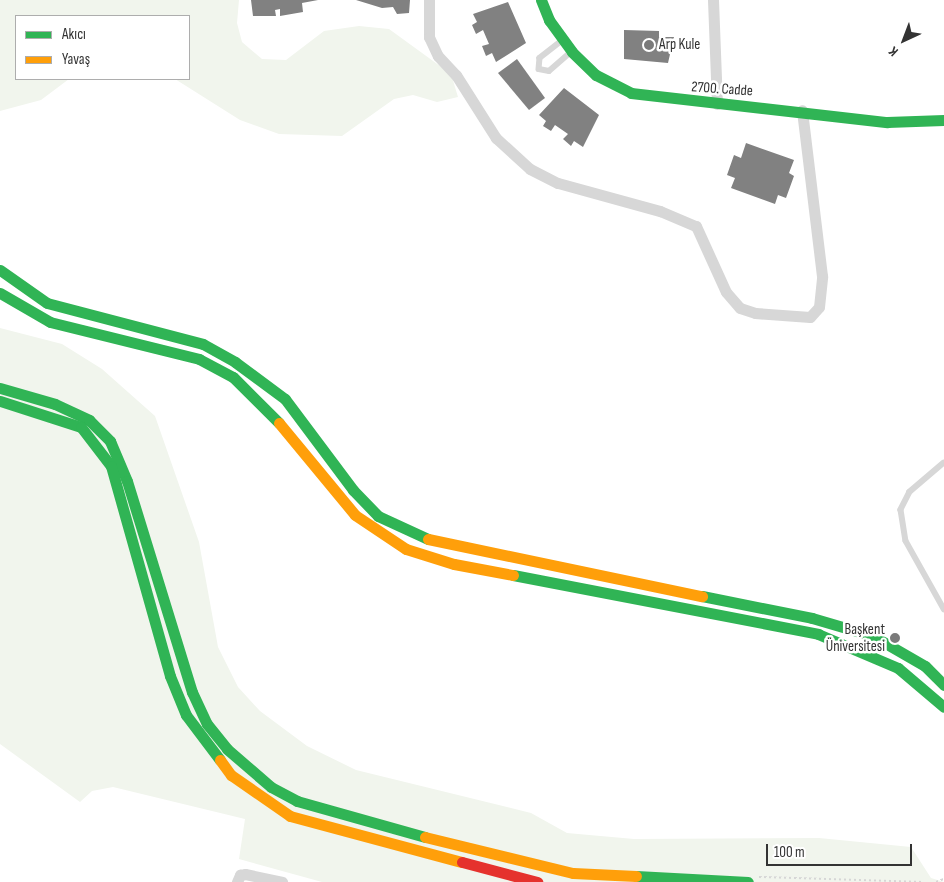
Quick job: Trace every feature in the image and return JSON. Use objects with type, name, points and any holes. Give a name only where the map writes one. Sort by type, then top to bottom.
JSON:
[{"type":"street","points":[[429,0],[429,37],[438,56],[456,75],[496,138],[530,168],[558,183],[660,211],[696,226],[726,292],[740,308],[755,313],[810,317],[819,307],[822,276],[802,110]]},
{"type":"street","name":"2700. Cadde","points":[[541,0],[563,40],[572,52],[596,75],[631,93],[717,104],[802,110],[887,122],[944,120]]},
{"type":"street","points":[[712,0],[717,104]]},
{"type":"street","points":[[0,270],[47,303],[203,344],[235,362],[285,399],[353,490],[378,516],[404,530],[436,542],[812,618],[873,636],[925,666],[944,685]]},
{"type":"street","points":[[0,293],[50,322],[199,359],[233,377],[260,400],[355,515],[406,550],[454,564],[818,634],[898,668],[944,707]]},
{"type":"street","points":[[0,388],[55,404],[88,420],[110,442],[127,480],[192,692],[207,724],[227,749],[271,787],[297,801],[381,826],[573,873],[749,879]]},
{"type":"street","points":[[0,401],[81,427],[98,444],[111,466],[170,676],[186,715],[231,775],[290,816],[537,882]]},
{"type":"street","points":[[237,882],[240,875],[245,874],[282,882]]},
{"type":"lane","points":[[563,40],[540,58],[539,69],[549,71],[572,52]]},
{"type":"lane","points":[[944,463],[910,492],[900,510],[906,541],[944,609]]},
{"type":"path","points":[[936,882],[944,878]]},
{"type":"path","points":[[749,879],[924,882]]},
{"type":"shaded area","points":[[0,0],[239,0],[237,23],[242,42],[262,59],[286,60],[324,31],[359,26],[389,29],[451,74],[458,97],[437,102],[413,95],[394,99],[342,136],[279,134],[240,120],[177,80],[190,80],[190,15],[15,15],[15,80],[68,80],[41,100],[0,111]]},
{"type":"shaded area","points":[[0,328],[62,344],[102,369],[155,416],[199,542],[218,647],[238,687],[260,711],[307,746],[356,770],[531,813],[567,833],[634,839],[819,838],[911,847],[931,878],[944,882],[322,882],[239,859],[245,819],[113,787],[92,791],[80,802],[0,744]]},
{"type":"building","points":[[251,0],[318,0],[302,3],[303,12],[280,16],[280,9],[275,10],[276,16],[253,16]]},
{"type":"building","points":[[356,0],[410,0],[409,13],[397,14],[393,7],[382,8]]},
{"type":"building","points":[[508,2],[526,43],[496,62],[492,53],[486,56],[482,46],[489,44],[483,30],[476,34],[472,25],[477,22],[473,14]]},
{"type":"building","name":"Arp Kule","points":[[624,30],[659,31],[659,37],[674,37],[668,63],[624,59]]},
{"type":"building","points":[[517,59],[545,98],[529,110],[498,73]]},
{"type":"building","points":[[564,88],[599,115],[583,147],[574,141],[571,146],[563,139],[568,134],[555,125],[551,131],[543,126],[546,121],[539,115]]},
{"type":"building","points":[[746,143],[794,160],[789,173],[794,176],[786,198],[778,195],[775,204],[731,188],[735,178],[727,175],[734,155],[741,158]]},
{"type":"traffic: fast","points":[[541,0],[549,20],[572,52],[596,75],[631,93],[887,122],[944,120]]},
{"type":"traffic: fast","points":[[0,270],[47,303],[203,344],[235,362],[285,399],[353,490],[378,516],[428,539]]},
{"type":"traffic: fast","points":[[0,293],[50,322],[199,359],[233,377],[279,423]]},
{"type":"traffic: fast","points":[[0,388],[55,404],[89,420],[110,441],[127,481],[192,692],[207,724],[227,749],[271,787],[297,801],[425,837]]},
{"type":"traffic: fast","points":[[0,401],[81,427],[111,466],[170,676],[186,715],[220,760]]},
{"type":"traffic: fast","points":[[513,575],[818,634],[898,668],[944,707]]},
{"type":"traffic: fast","points":[[702,596],[812,618],[873,636],[925,666],[944,685]]},
{"type":"traffic: fast","points":[[636,876],[748,882]]},
{"type":"traffic: slow","points":[[279,423],[355,515],[406,549],[454,564],[513,575]]},
{"type":"traffic: slow","points":[[428,539],[702,596]]},
{"type":"traffic: slow","points":[[220,760],[231,775],[290,816],[462,862]]},
{"type":"traffic: slow","points":[[425,837],[573,873],[636,876]]},
{"type":"traffic: jam","points":[[462,862],[537,882]]},
{"type":"place","name":"Arp Kule","points":[[649,45]]},
{"type":"place","name":"Başkent Üniversitesi","points":[[895,638]]}]
